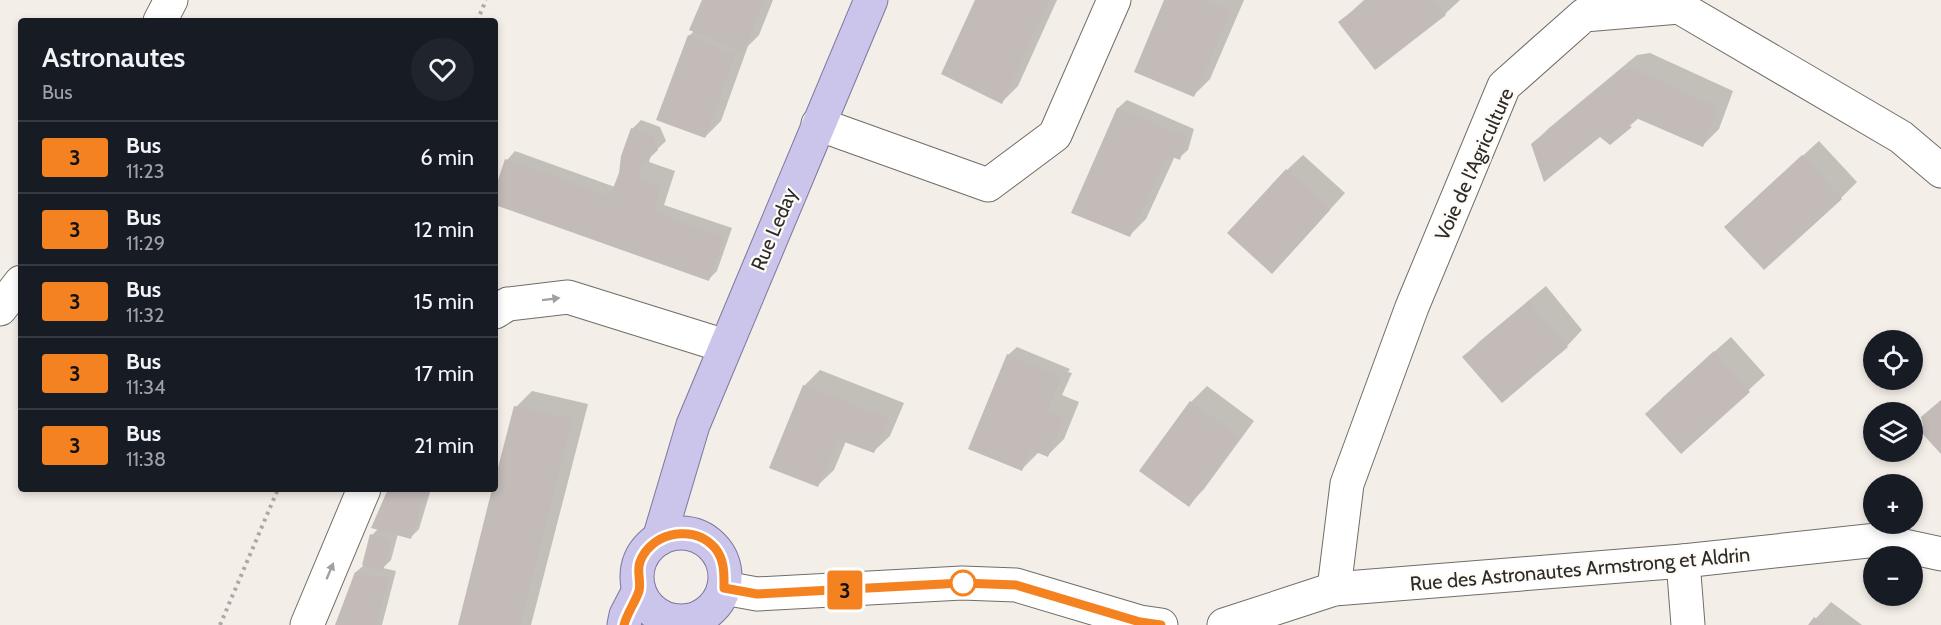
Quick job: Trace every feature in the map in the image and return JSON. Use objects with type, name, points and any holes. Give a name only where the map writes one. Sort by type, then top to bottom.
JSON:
[{"type":"main road","name":"Rue Leday","points":[[659,539],[693,425],[870,0]]},
{"type":"main road","name":"Rue Leday","points":[[684,459],[689,507],[698,536]]},
{"type":"main road","points":[[677,533],[698,536],[716,549],[724,567],[724,588],[716,605],[700,616],[682,621],[658,621],[639,590],[637,570],[645,552],[659,539],[677,533]]},
{"type":"main road","points":[[624,625],[626,615],[639,590]]},
{"type":"street","points":[[162,18],[171,0]]},
{"type":"street","points":[[818,124],[988,185],[1055,135],[1114,0]]},
{"type":"street","name":"Voie de l'Agriculture","points":[[1334,589],[1347,484],[1412,307],[1504,86],[1584,15],[1679,7],[1901,137],[1941,171]]},
{"type":"street","points":[[0,309],[18,286]]},
{"type":"street","points":[[498,310],[507,304],[568,297],[725,346]]},
{"type":"street","points":[[307,625],[363,492]]},
{"type":"street","name":"Rue des Astronautes Armstrong et Aldrin","points":[[1224,625],[1334,589],[1683,561],[1877,540],[1941,554]]},
{"type":"street","points":[[1683,561],[1688,625]]},
{"type":"street","points":[[724,588],[757,594],[962,583],[1016,585],[1140,622],[1161,625]]},
{"type":"path","points":[[478,18],[486,0]]},
{"type":"path","points":[[220,625],[277,492]]},
{"type":"building","points":[[702,0],[764,0],[744,52],[689,30]]},
{"type":"building","points":[[975,0],[1049,0],[1002,104],[941,74]]},
{"type":"building","points":[[1164,0],[1205,0],[1231,11],[1194,97],[1134,72]]},
{"type":"building","points":[[1367,0],[1434,0],[1446,15],[1375,70],[1338,22]]},
{"type":"building","points":[[688,35],[735,55],[705,138],[656,120]]},
{"type":"building","points":[[1633,69],[1718,107],[1703,147],[1636,118],[1628,125],[1632,127],[1610,145],[1600,137],[1544,182],[1531,144],[1620,71]]},
{"type":"building","points":[[1117,108],[1187,137],[1180,160],[1168,155],[1130,237],[1071,213]]},
{"type":"building","points":[[631,128],[652,136],[658,150],[643,164],[638,179],[660,187],[654,212],[724,237],[709,281],[498,206],[498,180],[505,159],[610,196],[619,173],[621,156]]},
{"type":"building","points":[[1802,155],[1842,199],[1764,270],[1724,227]]},
{"type":"building","points":[[1286,169],[1330,210],[1272,274],[1227,233]]},
{"type":"building","points":[[1529,301],[1568,347],[1502,403],[1462,357]]},
{"type":"building","points":[[1714,351],[1750,392],[1681,454],[1645,414]]},
{"type":"building","points":[[1007,354],[1062,377],[1047,411],[1064,418],[1048,457],[1031,450],[1022,471],[968,449]]},
{"type":"building","points":[[803,385],[889,419],[874,453],[839,440],[818,487],[769,468]]},
{"type":"building","points":[[1941,400],[1941,454],[1923,434],[1923,415]]},
{"type":"building","points":[[1190,401],[1239,437],[1189,507],[1139,471]]},
{"type":"building","points":[[514,406],[573,419],[520,625],[458,625],[491,492],[498,492],[498,467]]},
{"type":"building","points":[[387,492],[425,492],[411,539],[371,528]]},
{"type":"building","points":[[370,534],[391,540],[383,570],[362,565]]},
{"type":"building","points":[[355,572],[389,579],[376,625],[335,625]]},
{"type":"building","points":[[1814,617],[1824,625],[1808,625]]},
{"type":"bus line","name":"3","points":[[624,625],[626,615],[639,590],[637,570],[645,552],[659,539],[677,533],[698,536],[716,549],[724,567],[724,588],[757,594],[962,583],[1016,585],[1140,622],[1161,625]]}]
